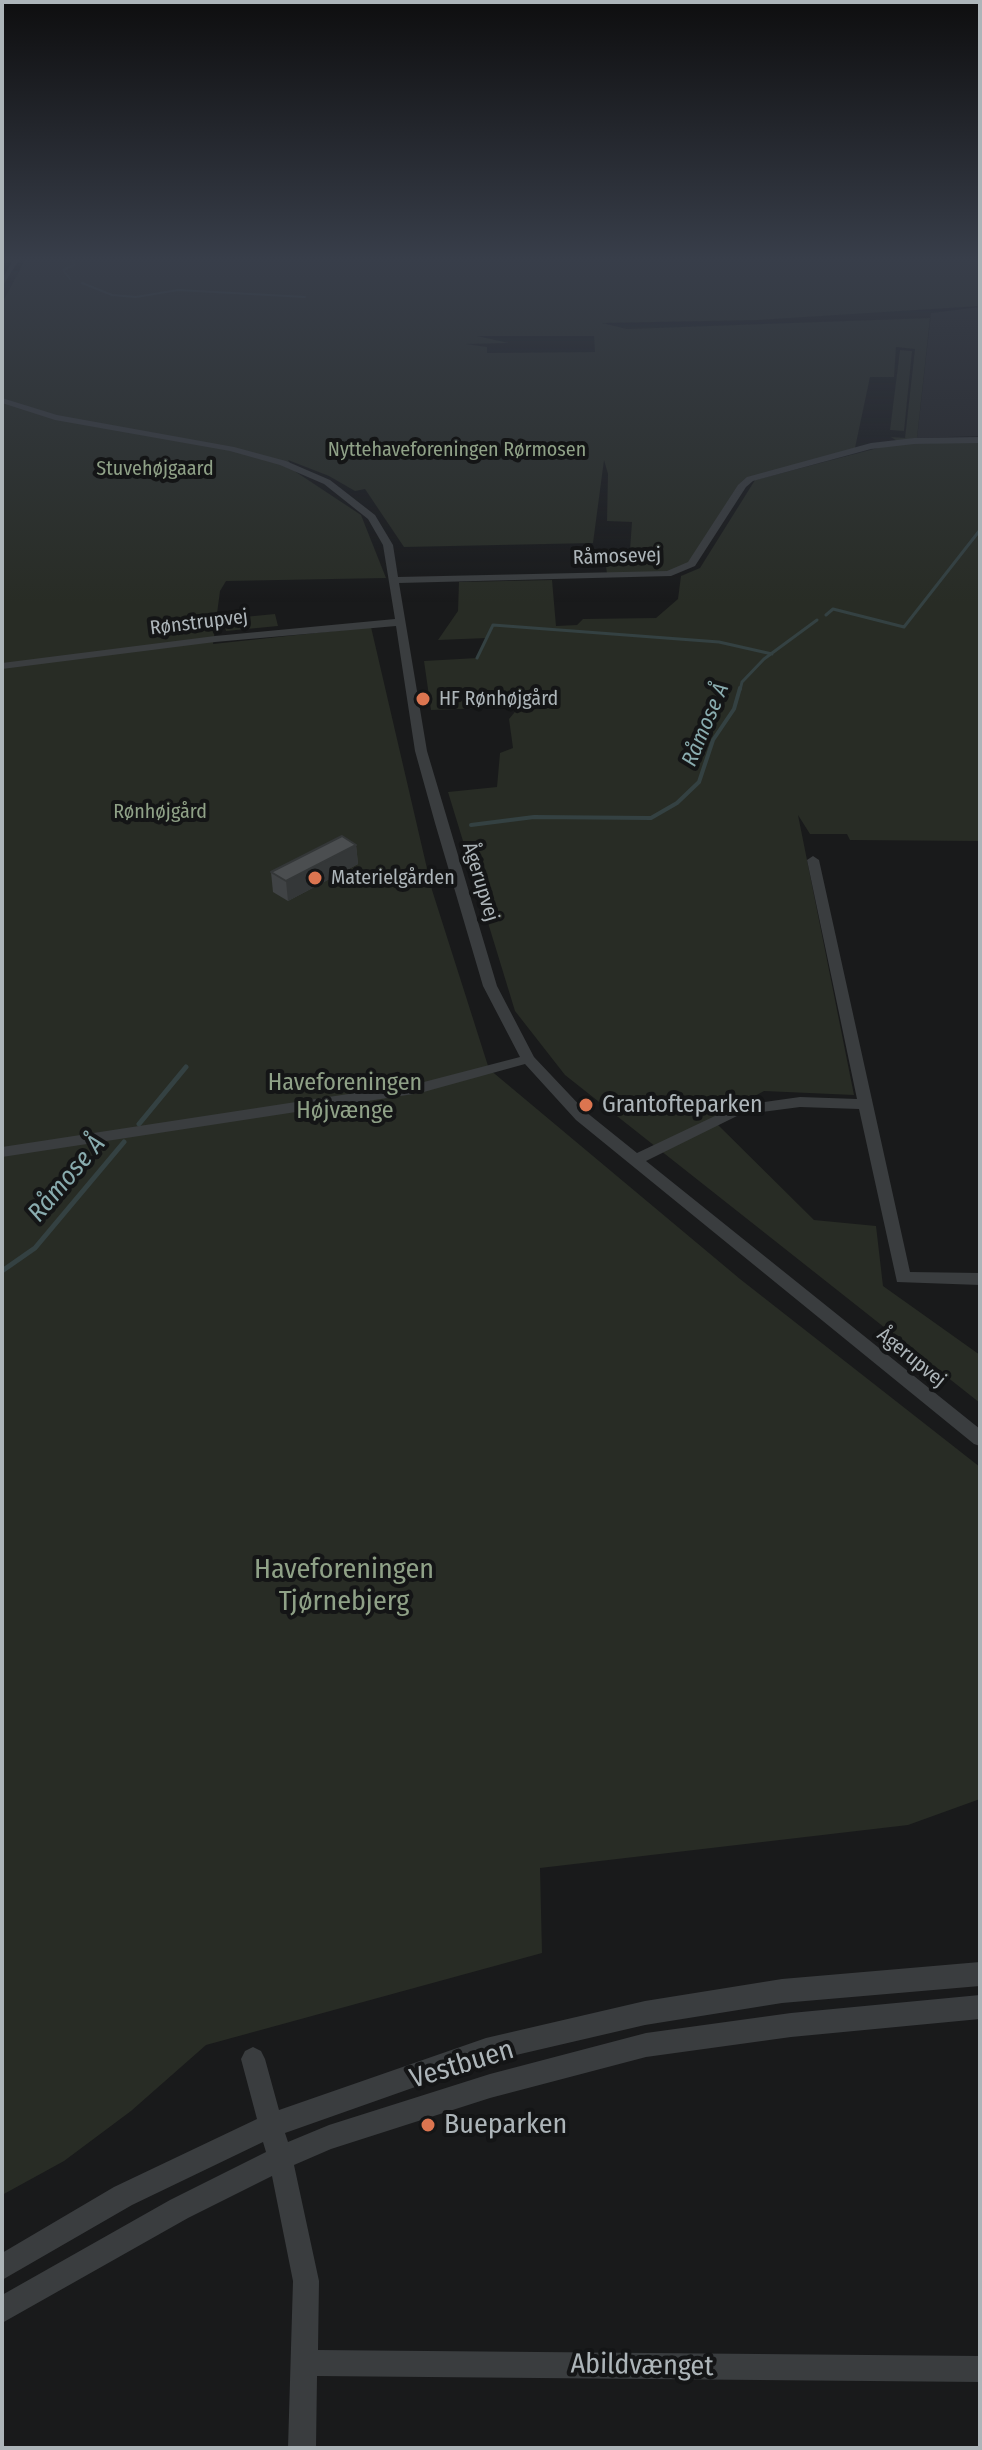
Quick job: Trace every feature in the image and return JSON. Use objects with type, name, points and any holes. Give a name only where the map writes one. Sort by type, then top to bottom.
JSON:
[{"type":"street","name":"Ågerupvej","points":[[2,400],[55,417],[231,449],[315,476],[348,495],[372,517],[388,545],[421,751],[441,823],[490,986],[528,1059],[581,1116],[980,1439]]},
{"type":"street","name":"Råmosevej","points":[[395,580],[668,574],[692,564],[743,485],[750,479],[882,445],[980,440]]},
{"type":"street","name":"Rønstrupvej","points":[[2,666],[215,639],[401,622]]},
{"type":"street","points":[[813,860],[903,1278],[980,1279]]},
{"type":"street","points":[[2,1152],[420,1088],[528,1059]]},
{"type":"street","points":[[635,1160],[736,1111],[800,1102],[865,1104]]},
{"type":"street","name":"Vestbuen","points":[[2,2267],[123,2196],[272,2125],[486,2050],[645,2013],[782,1991],[980,1974]]},
{"type":"street","name":"Vestbuen","points":[[2,2310],[190,2203],[281,2158],[329,2137],[490,2086],[646,2045],[791,2025],[980,2007]]},
{"type":"street","points":[[253,2059],[281,2158],[299,2234],[306,2281],[302,2448]]},
{"type":"street","name":"Abildvænget","points":[[304,2363],[980,2369]]},
{"type":"shaded area","points":[[924,374],[980,374],[980,436],[917,438]]},
{"type":"green space","name":"Haveforeningen Tjørnebjerg","points":[[2,374],[894,374],[894,377],[870,377],[855,448],[746,479],[688,563],[668,572],[607,574],[604,549],[630,550],[632,522],[607,521],[608,474],[604,460],[593,543],[404,547],[365,489],[355,491],[329,476],[288,460],[296,472],[361,515],[386,578],[226,581],[220,591],[213,644],[371,627],[432,890],[489,1069],[740,1279],[980,1467],[980,1799],[908,1825],[540,1868],[542,1953],[206,2045],[131,2111],[64,2161],[2,2195]]},
{"type":"green space","points":[[897,374],[910,374],[904,431],[890,430]]},
{"type":"green space","name":"Haveforeningen Tjørnebjerg","points":[[912,374],[924,374],[917,438],[897,441],[891,437],[905,438]]},
{"type":"green space","points":[[980,442],[980,841],[850,840],[847,834],[810,834],[798,815],[854,1095],[764,1091],[712,1119],[814,1220],[876,1226],[883,1286],[980,1355],[980,1403],[565,1075],[515,1011],[448,792],[497,787],[500,753],[513,748],[509,719],[519,707],[431,710],[424,661],[477,658],[487,638],[438,640],[458,611],[459,582],[552,580],[556,626],[577,625],[583,619],[656,618],[678,599],[681,576],[700,568],[755,480],[893,444]]},
{"type":"green space","points":[[275,614],[278,626],[226,631],[223,619]]},
{"type":"building","points":[[342,836],[356,845],[286,881],[271,872]]},
{"type":"waterway","name":"Råmose Å","points":[[826,615],[833,609],[904,627],[980,530]]},
{"type":"waterway","name":"Råmose Å","points":[[771,654],[817,620]]},
{"type":"waterway","points":[[477,658],[493,625],[719,642],[771,654]]},
{"type":"waterway","name":"Råmose Å","points":[[740,690],[742,682],[771,654]]},
{"type":"waterway","name":"Råmose Å","points":[[471,825],[534,817],[651,818],[677,803],[699,782],[713,740],[734,709],[740,688]]},
{"type":"waterway","name":"Råmose Å","points":[[139,1124],[186,1067]]},
{"type":"waterway","name":"Råmose Å","points":[[2,1271],[35,1248],[124,1142]]},
{"type":"place","name":"HF Rønhøjgård","points":[[423,699]]},
{"type":"place","name":"Materielgården","points":[[315,878]]},
{"type":"place","name":"Grantofteparken","points":[[586,1105]]},
{"type":"place","name":"Bueparken","points":[[428,2125]]},
{"type":"park label","name":"Nyttehaveforeningen Rørmosen","points":[[457,450]]},
{"type":"park label","name":"Stuvehøjgaard","points":[[155,469]]},
{"type":"park label","name":"Rønhøjgård","points":[[160,812]]},
{"type":"park label","name":"Haveforeningen Højvænge","points":[[345,1097]]}]
